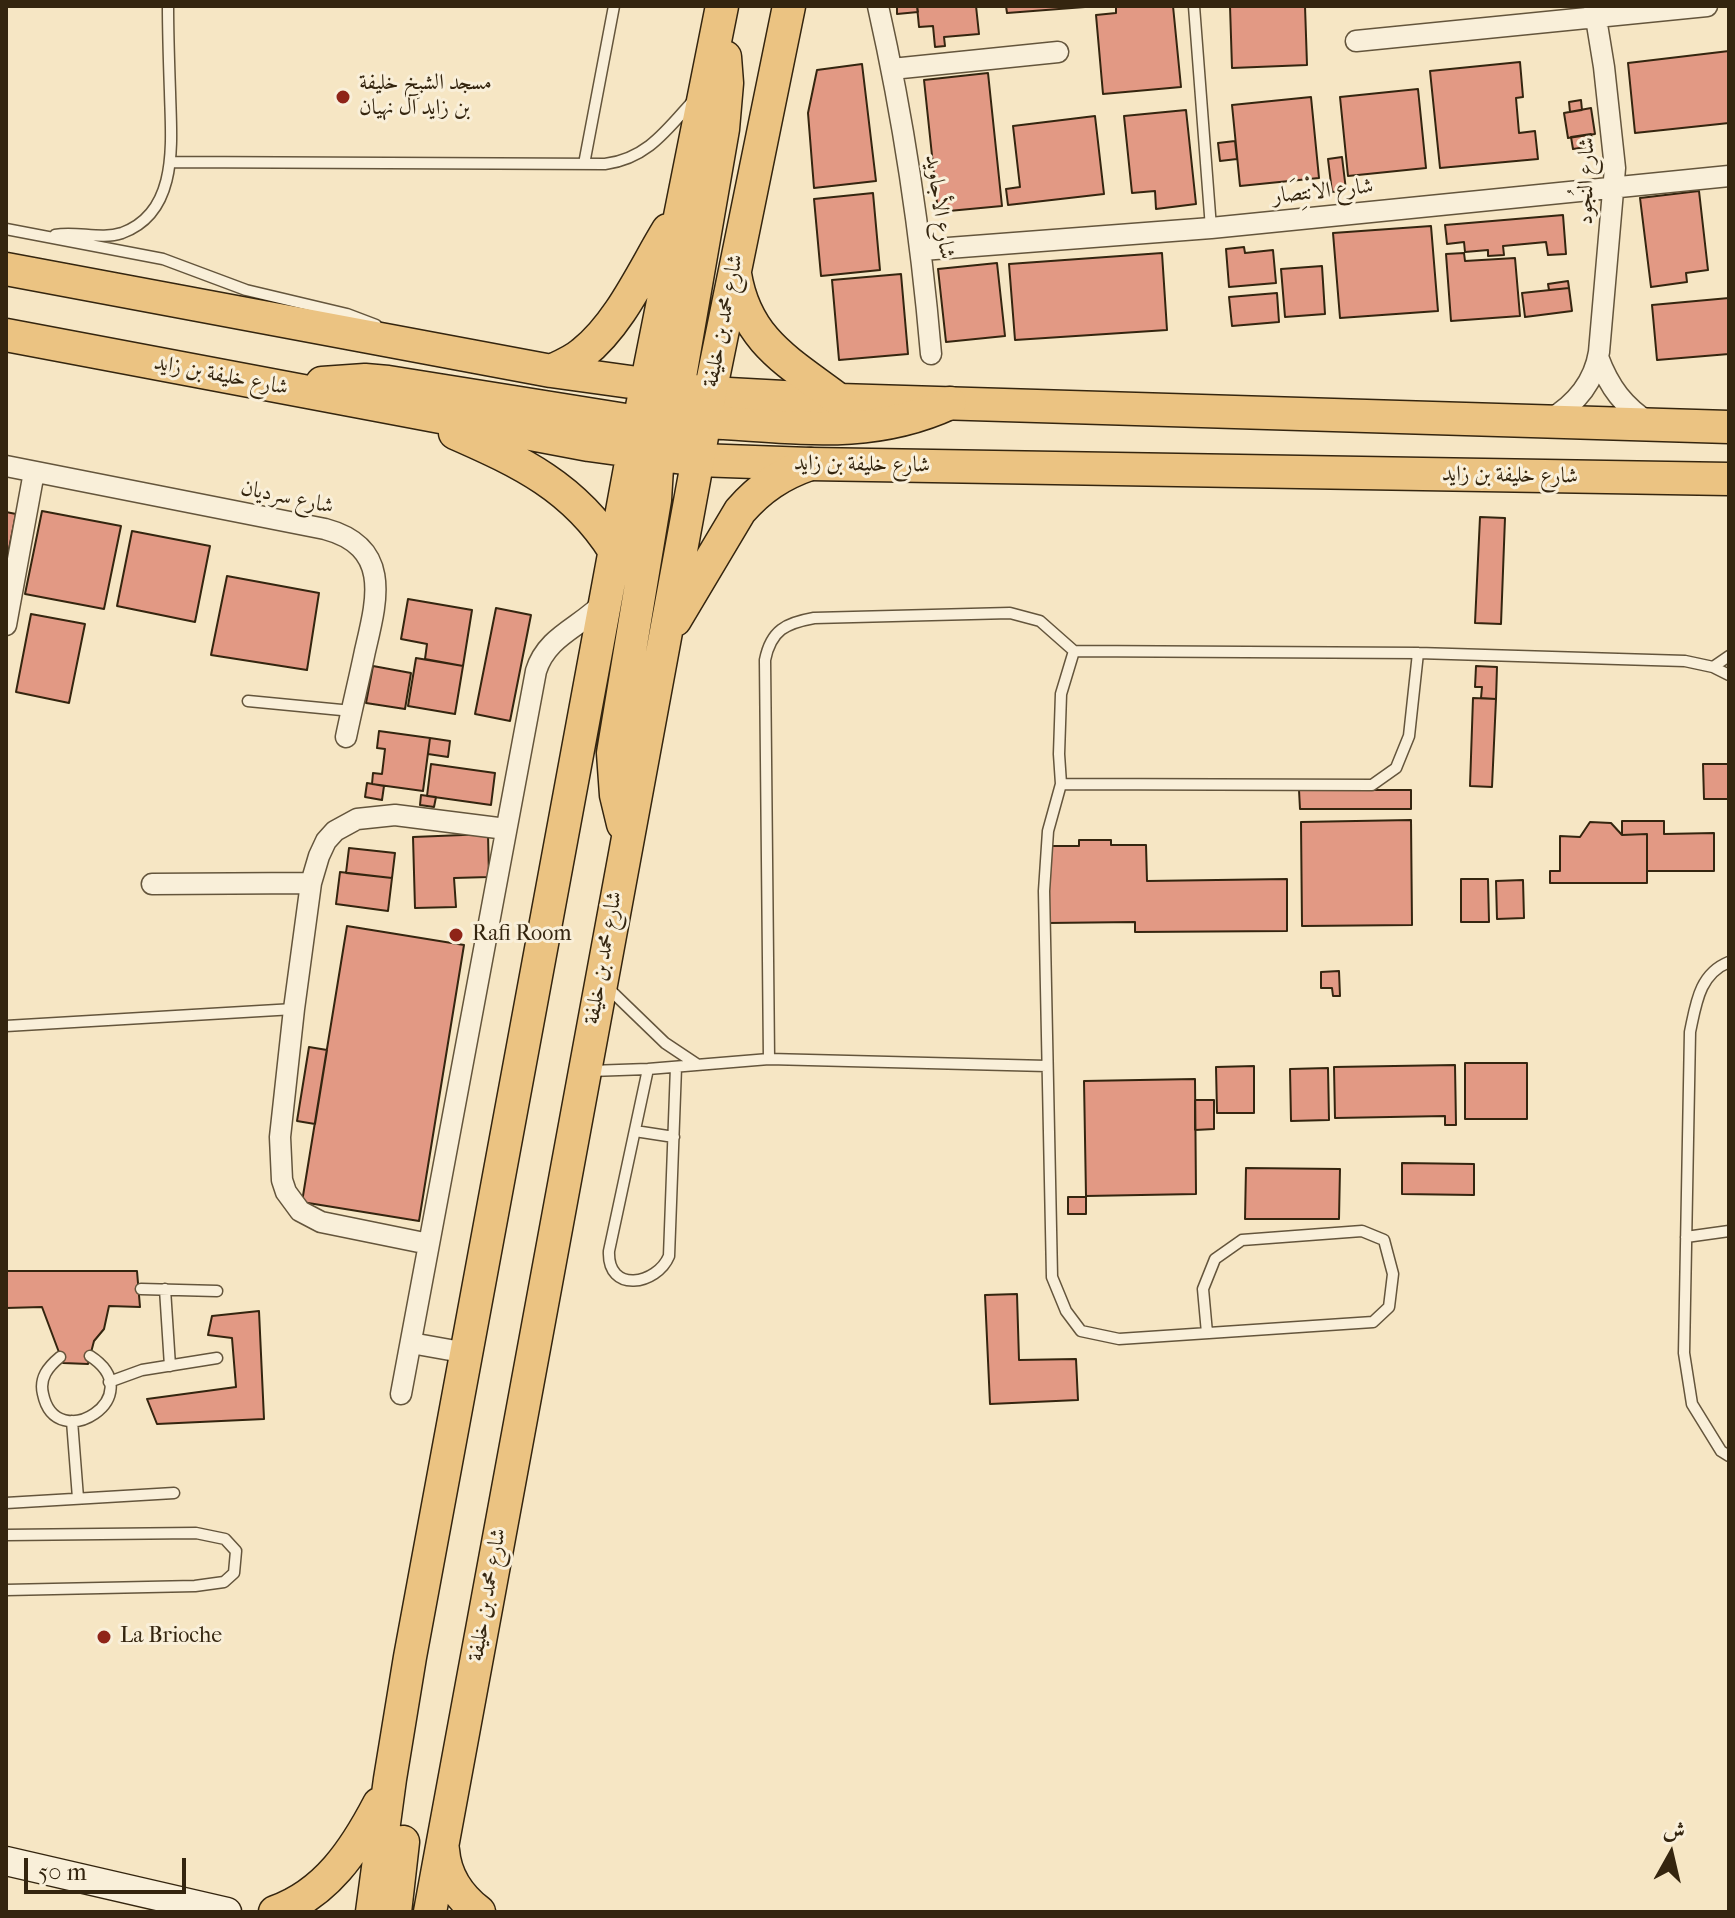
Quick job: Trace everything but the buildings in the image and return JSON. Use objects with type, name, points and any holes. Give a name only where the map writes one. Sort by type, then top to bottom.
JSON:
[{"type":"main road","name":"شارع محمد بن خليفة","points":[[372,1912],[410,1657],[614,550],[734,267],[789,6]]},
{"type":"main road","name":"شارع محمد بن خليفة","points":[[430,1912],[698,460],[646,384],[720,18]]},
{"type":"main road","points":[[627,834],[616,795],[613,753],[655,500],[723,129],[726,60],[720,18]]},
{"type":"main road","points":[[551,371],[578,357],[594,343],[629,296],[681,206]]},
{"type":"main road","points":[[734,267],[741,299],[766,344],[839,400]]},
{"type":"main road","points":[[6,269],[416,347],[646,384]]},
{"type":"main road","name":"شارع خليفة بن زايد","points":[[6,335],[404,410],[670,422],[839,400],[1729,427]]},
{"type":"main road","points":[[298,391],[320,384],[365,380],[670,422],[857,428],[905,421],[950,403]]},
{"type":"main road","points":[[404,410],[533,469],[590,517],[614,550]]},
{"type":"main road","name":"شارع خليفة بن زايد","points":[[698,460],[1729,479]]},
{"type":"main road","points":[[663,642],[746,505],[778,477],[810,464]]},
{"type":"main road","points":[[395,1912],[418,1715],[418,1688],[410,1657]]},
{"type":"main road","points":[[275,1912],[306,1898],[334,1873],[369,1823],[390,1779]]},
{"type":"main road","points":[[442,1843],[443,1857],[452,1883],[466,1902],[479,1912]]},
{"type":"main road","points":[[6,1861],[227,1912]]},
{"type":"street","name":"شارع الأجاويد","points":[[878,6],[892,69],[922,250],[931,354]]},
{"type":"street","points":[[1356,41],[1595,12],[1707,6]]},
{"type":"street","name":"شارع النُجود","points":[[1546,422],[1565,411],[1580,396],[1592,377],[1598,357],[1615,186],[1612,131],[1595,12]]},
{"type":"street","points":[[892,69],[1058,52]]},
{"type":"street","name":"شارع الانْتِصَار","points":[[922,250],[1211,228],[1729,176]]},
{"type":"street","points":[[1598,357],[1606,379],[1619,398],[1635,414],[1655,426]]},
{"type":"street","name":"شارع سرديان","points":[[6,466],[325,529],[355,543],[374,572],[377,596],[346,737]]},
{"type":"street","points":[[6,624],[34,472]]},
{"type":"street","points":[[401,1394],[539,662],[555,638],[586,619],[605,601]]},
{"type":"street","points":[[429,1244],[321,1222],[300,1211],[286,1192],[281,1171],[280,1137],[311,883],[326,841],[335,831],[357,819],[395,815],[506,829]]},
{"type":"street","points":[[152,884],[311,883]]},
{"type":"street","points":[[411,1343],[467,1353]]},
{"type":"lane","points":[[46,237],[72,233],[110,236],[122,233],[144,220],[158,203],[170,162],[168,6]]},
{"type":"lane","points":[[584,164],[614,6]]},
{"type":"lane","points":[[1194,6],[1211,228]]},
{"type":"lane","points":[[170,162],[617,163],[653,146],[706,86]]},
{"type":"lane","points":[[6,229],[163,259],[258,294],[347,314],[383,328],[416,347]]},
{"type":"lane","points":[[769,1059],[765,660],[768,645],[776,634],[798,621],[1010,613],[1040,621],[1074,651],[1418,653],[1685,661],[1713,667],[1729,675]]},
{"type":"lane","points":[[1074,651],[1061,694],[1061,784],[1048,831],[1044,891],[1052,1277],[1066,1311],[1081,1331],[1119,1339],[1373,1322],[1389,1307],[1393,1274],[1384,1240],[1362,1231],[1242,1240],[1215,1259],[1203,1289],[1207,1333]]},
{"type":"lane","points":[[1061,784],[1372,785],[1396,768],[1409,736],[1418,653]]},
{"type":"lane","points":[[1713,667],[1729,656]]},
{"type":"lane","points":[[248,701],[352,711]]},
{"type":"lane","points":[[1729,962],[1717,967],[1699,990],[1690,1032],[1684,1353],[1692,1404],[1721,1451],[1729,1456]]},
{"type":"lane","points":[[600,981],[665,1043],[698,1065]]},
{"type":"lane","points":[[6,1026],[294,1009]]},
{"type":"lane","points":[[583,1071],[769,1059],[1047,1066]]},
{"type":"lane","points":[[648,1069],[609,1251],[609,1262],[614,1273],[623,1280],[635,1282],[661,1269],[669,1256],[676,1067]]},
{"type":"lane","points":[[635,1131],[674,1137]]},
{"type":"lane","points":[[1686,1237],[1729,1231]]},
{"type":"lane","points":[[141,1289],[217,1291]]},
{"type":"lane","points":[[165,1289],[170,1366]]},
{"type":"lane","points":[[60,1357],[44,1375],[44,1400],[50,1410],[72,1421],[96,1415],[105,1406],[109,1394],[109,1382],[99,1362],[90,1356]]},
{"type":"lane","points":[[109,1382],[142,1370],[217,1358]]},
{"type":"lane","points":[[72,1421],[78,1498]]},
{"type":"lane","points":[[6,1503],[174,1493]]},
{"type":"lane","points":[[6,1535],[210,1535],[232,1544],[236,1551],[236,1568],[224,1582],[195,1586],[6,1590]]},
{"type":"place","name":"مسجد الشيخ خليفة بن زايد آل نهيان","points":[[343,97]]},
{"type":"place","name":"Rafi Room","points":[[456,935]]},
{"type":"place","name":"La Brioche","points":[[104,1637]]}]
